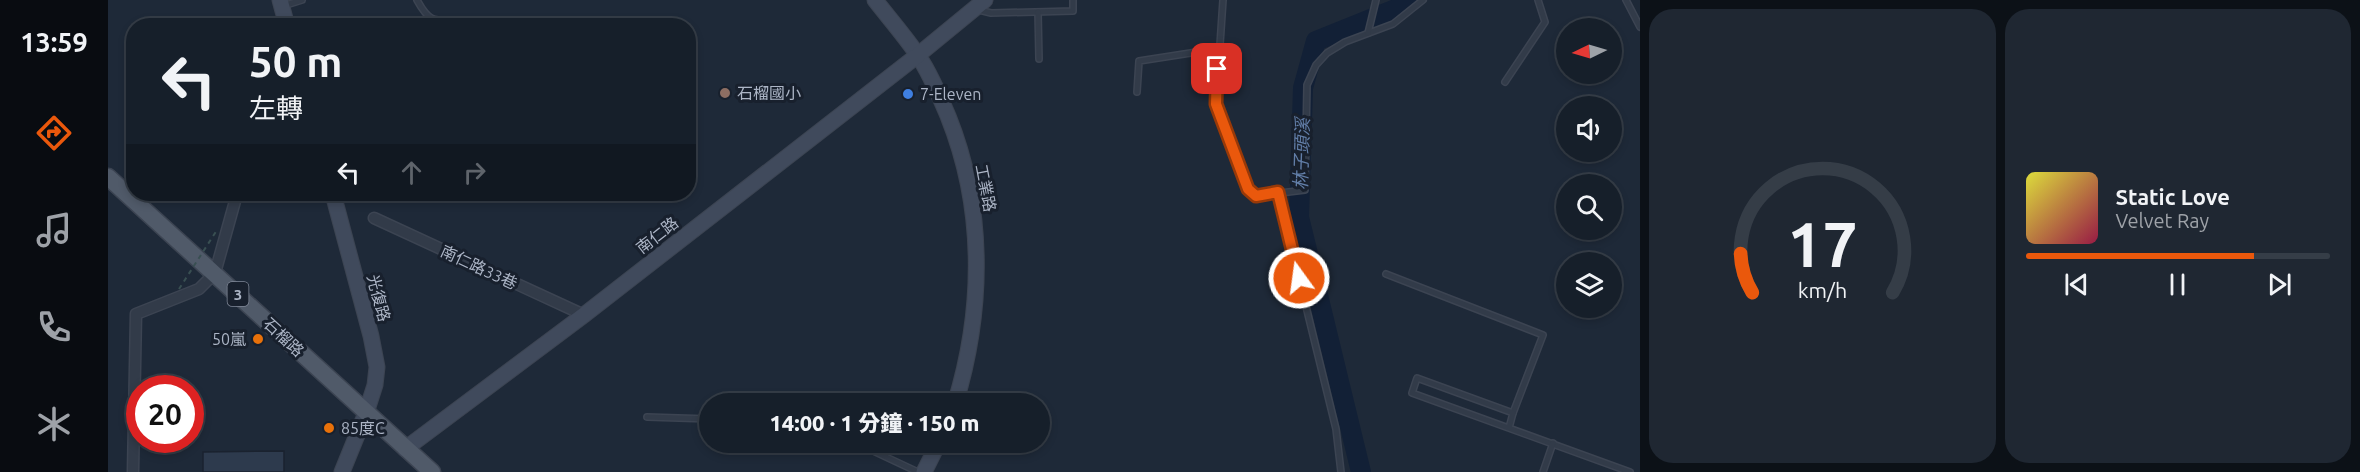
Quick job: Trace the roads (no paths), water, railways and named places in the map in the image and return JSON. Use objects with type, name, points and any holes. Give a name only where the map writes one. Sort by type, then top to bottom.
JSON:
[{"type":"main road","name":"石榴路","points":[[108,177],[126,193]]},
{"type":"main road","name":"石榴路","points":[[135,201],[432,472]]},
{"type":"street","name":"工業路","points":[[875,0],[918,55],[931,78],[952,127],[967,179],[976,232],[975,310],[967,359],[958,393]]},
{"type":"street","points":[[281,3],[285,18]]},
{"type":"street","name":"南仁路","points":[[405,449],[584,315],[918,55],[979,4]]},
{"type":"street","points":[[133,472],[136,314],[199,289],[215,273],[235,201]]},
{"type":"street","name":"光復路","points":[[335,201],[371,336],[377,367],[375,384],[366,413],[342,472]]},
{"type":"street","name":"南仁路33巷","points":[[374,218],[584,315]]},
{"type":"street","points":[[924,472],[934,453]]},
{"type":"lane","points":[[281,3],[302,0]]},
{"type":"lane","points":[[417,0],[425,14],[431,18]]},
{"type":"lane","points":[[979,4],[991,14],[1032,14],[1073,11],[1073,0]]},
{"type":"lane","points":[[1223,0],[1216,104],[1248,189],[1256,196],[1305,190],[1307,85],[1316,64],[1327,53],[1344,42],[1393,24],[1423,0]]},
{"type":"lane","points":[[1368,33],[1376,0]]},
{"type":"lane","points":[[1504,82],[1545,22],[1539,0]]},
{"type":"lane","points":[[1626,0],[1640,27]]},
{"type":"lane","points":[[1038,12],[1039,58]]},
{"type":"lane","points":[[1137,92],[1139,61],[1197,52],[1218,52]]},
{"type":"lane","points":[[1278,192],[1336,429],[1341,472]]},
{"type":"lane","points":[[1386,274],[1543,335],[1509,428]]},
{"type":"lane","points":[[1513,413],[1417,378],[1412,393],[1630,472]]},
{"type":"lane","points":[[647,417],[699,419]]},
{"type":"lane","points":[[1543,472],[1554,443]]},
{"type":"lane","points":[[877,453],[918,472]]},
{"type":"waterway","name":"林子頭溪","points":[[1361,472],[1299,217],[1303,88],[1316,41],[1408,4],[1409,0]]},
{"type":"place","name":"石榴國小","points":[[725,93]]},
{"type":"place","name":"7-Eleven","points":[[908,94]]},
{"type":"place","name":"50嵐","points":[[258,339]]},
{"type":"place","name":"85度C","points":[[329,428]]}]
